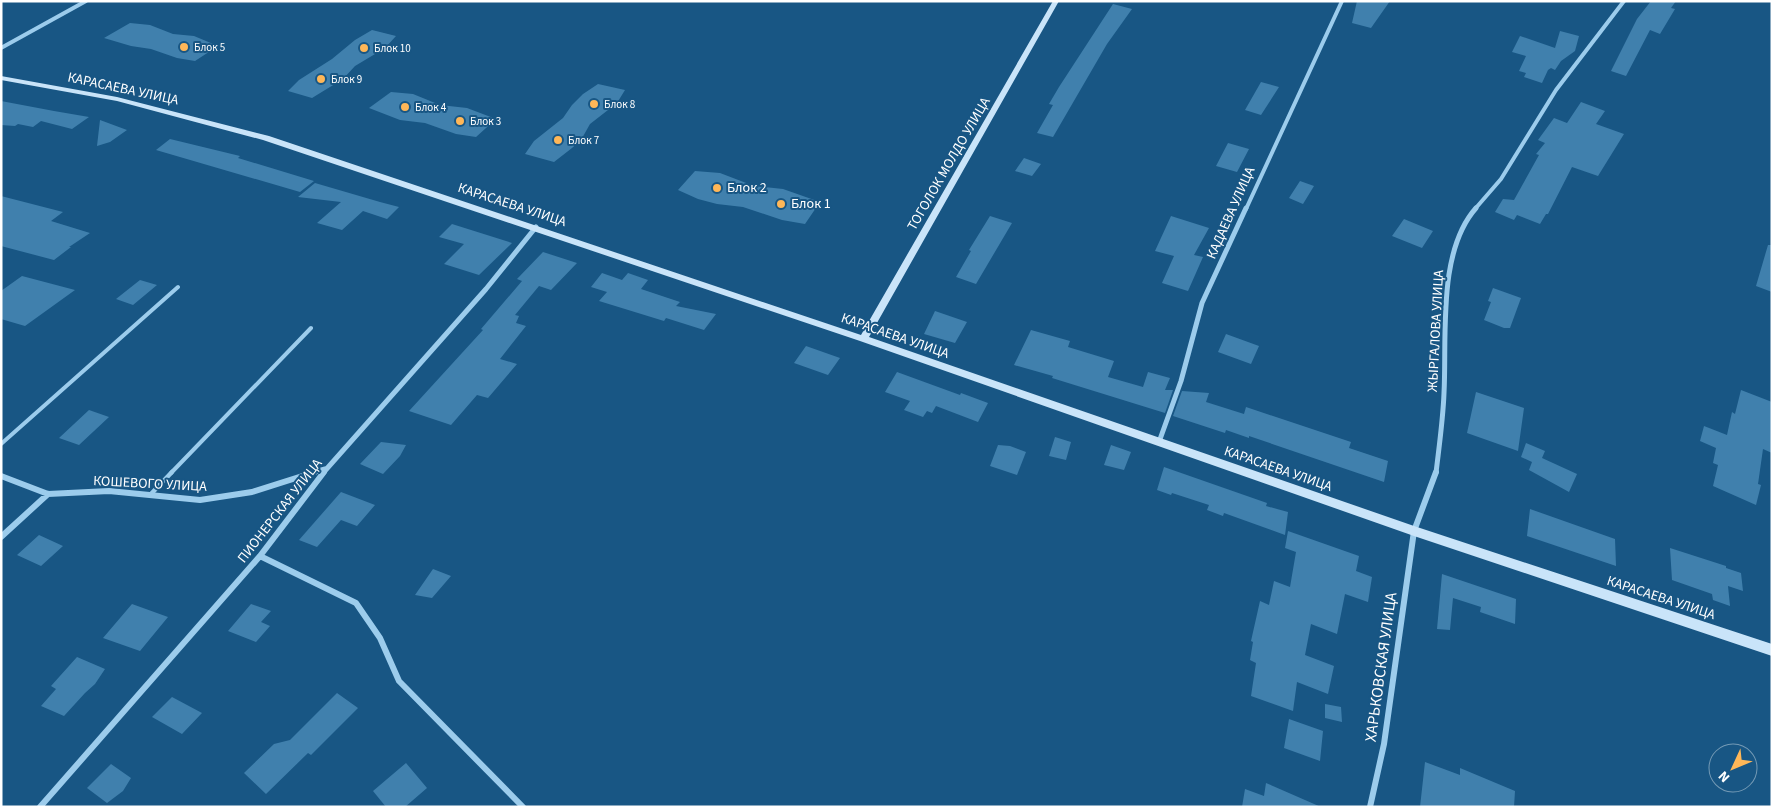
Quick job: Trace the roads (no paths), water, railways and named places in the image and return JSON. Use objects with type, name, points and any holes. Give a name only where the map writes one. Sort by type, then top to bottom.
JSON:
[{"type":"street","points":[[1,48],[86,1]]},
{"type":"street","name":"ТОГОЛОК МОЛДО УЛИЦА","points":[[863,339],[1056,1]]},
{"type":"street","name":"КАДАЕВА УЛИЦА","points":[[1159,442],[1181,381],[1202,304],[1342,1]]},
{"type":"street","name":"ЖЫРГАЛОВА УЛИЦА","points":[[1414,531],[1436,476],[1444,395],[1448,274],[1454,247],[1466,218],[1501,179],[1556,90],[1624,1]]},
{"type":"street","name":"КАРАСАЕВА УЛИЦА","points":[[1,78],[117,99],[266,138],[536,227],[1414,531],[1772,650]]},
{"type":"street","name":"ПИОНЕРСКАЯ УЛИЦА","points":[[40,807],[260,556],[327,469],[486,289],[536,227]]},
{"type":"street","name":"КОШЕВОГО УЛИЦА","points":[[1,476],[48,494],[109,491],[200,500],[252,492],[327,469]]},
{"type":"street","points":[[1,537],[48,494]]},
{"type":"street","name":"ХАРЬКОВСКАЯ УЛИЦА","points":[[1370,807],[1384,744],[1414,531]]},
{"type":"street","points":[[260,556],[356,603],[380,638],[399,681],[523,807]]},
{"type":"lane","points":[[1,444],[178,287]]},
{"type":"lane","points":[[150,495],[312,328]]},
{"type":"place","name":"Блок 5","points":[[184,47]]},
{"type":"place","name":"Блок 10","points":[[364,48]]},
{"type":"place","name":"Блок 9","points":[[321,79]]},
{"type":"place","name":"Блок 8","points":[[594,104]]},
{"type":"place","name":"Блок 4","points":[[405,107]]},
{"type":"place","name":"Блок 3","points":[[460,121]]},
{"type":"place","name":"Блок 7","points":[[558,140]]},
{"type":"place","name":"Блок 2","points":[[717,188]]},
{"type":"place","name":"Блок 1","points":[[781,204]]}]
